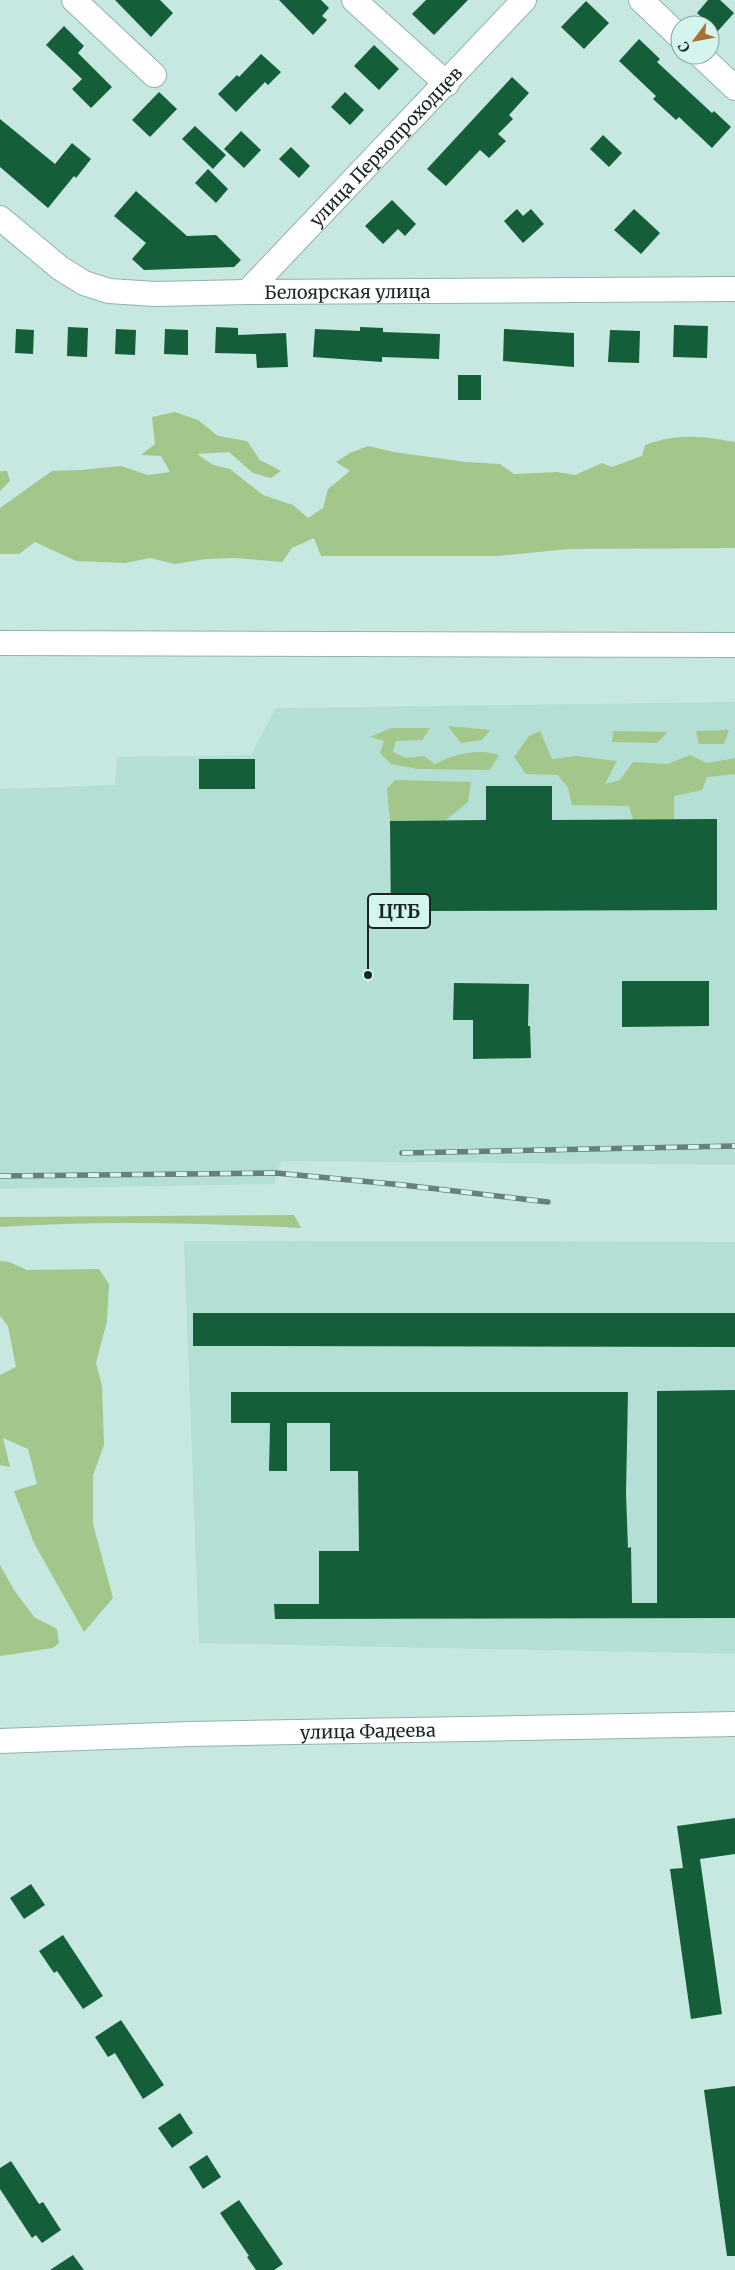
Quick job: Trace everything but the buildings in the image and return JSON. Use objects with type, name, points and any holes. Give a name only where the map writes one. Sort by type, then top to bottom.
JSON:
[{"type":"street","points":[[74,0],[154,76]]},
{"type":"street","points":[[354,0],[447,84]]},
{"type":"street","name":"улица Первопроходцев","points":[[247,292],[447,84],[524,0]]},
{"type":"street","points":[[641,0],[670,28]]},
{"type":"street","points":[[711,65],[735,88]]},
{"type":"street","name":"Белоярская улица","points":[[0,218],[60,268],[84,283],[109,291],[155,294],[727,289]]},
{"type":"street","points":[[0,643],[735,644]]},
{"type":"street","name":"улица Фадеева","points":[[0,1741],[190,1734],[735,1724]]},
{"type":"shaded area","points":[[735,702],[735,1165],[281,1161],[276,1173],[275,1184],[0,1189],[0,789],[115,785],[117,757],[251,755],[276,708]]},
{"type":"shaded area","points":[[184,1241],[735,1242],[735,1654],[199,1643]]},
{"type":"green space","points":[[175,412],[198,420],[218,436],[247,441],[260,460],[281,471],[271,478],[253,473],[229,452],[197,454],[213,465],[230,469],[263,495],[293,505],[308,518],[323,508],[328,489],[350,471],[336,462],[350,453],[368,446],[394,452],[466,462],[500,464],[514,474],[557,472],[575,475],[602,463],[612,467],[642,456],[645,445],[657,441],[679,437],[700,437],[735,442],[735,548],[569,549],[498,556],[321,556],[314,538],[292,548],[282,562],[235,558],[206,559],[175,564],[150,558],[125,563],[76,561],[35,542],[19,554],[0,554],[0,508],[52,471],[121,466],[148,475],[170,472],[161,456],[141,455],[155,444],[152,417]]},
{"type":"green space","points":[[0,471],[7,471],[10,481],[0,491]]},
{"type":"green space","points":[[448,726],[490,730],[482,740],[461,743]]},
{"type":"green space","points":[[391,728],[430,728],[422,740],[396,741],[393,752],[406,758],[424,756],[435,764],[450,757],[466,753],[483,752],[499,755],[490,770],[418,769],[391,764],[380,753],[384,741],[370,737]]},
{"type":"green space","points":[[729,730],[724,744],[699,744],[696,731]]},
{"type":"green space","points":[[540,731],[552,759],[577,756],[617,761],[605,784],[620,780],[633,762],[667,764],[690,755],[707,763],[735,758],[735,774],[707,777],[702,790],[674,796],[674,819],[633,820],[629,806],[572,805],[568,788],[558,775],[526,774],[514,757],[529,736]]},
{"type":"green space","points":[[613,731],[668,732],[657,743],[612,742]]},
{"type":"green space","points":[[395,780],[471,782],[468,802],[446,820],[390,821],[387,789]]},
{"type":"green space","points":[[294,1215],[301,1228],[150,1223],[0,1227],[0,1217]]},
{"type":"green space","points":[[0,1261],[9,1262],[27,1270],[99,1269],[109,1284],[107,1321],[96,1363],[102,1386],[104,1445],[93,1475],[93,1524],[113,1598],[84,1632],[34,1543],[14,1491],[37,1484],[28,1449],[3,1438],[10,1467],[0,1465],[0,1375],[16,1367],[8,1326],[0,1316]]},
{"type":"green space","points":[[0,1565],[14,1590],[34,1617],[57,1629],[59,1643],[53,1648],[0,1656]]},
{"type":"railway","points":[[402,1153],[735,1146]]},
{"type":"railway","points":[[0,1176],[276,1173],[403,1185],[548,1202]]},
{"type":"place","name":"ЦТБ","points":[[368,975]]}]
